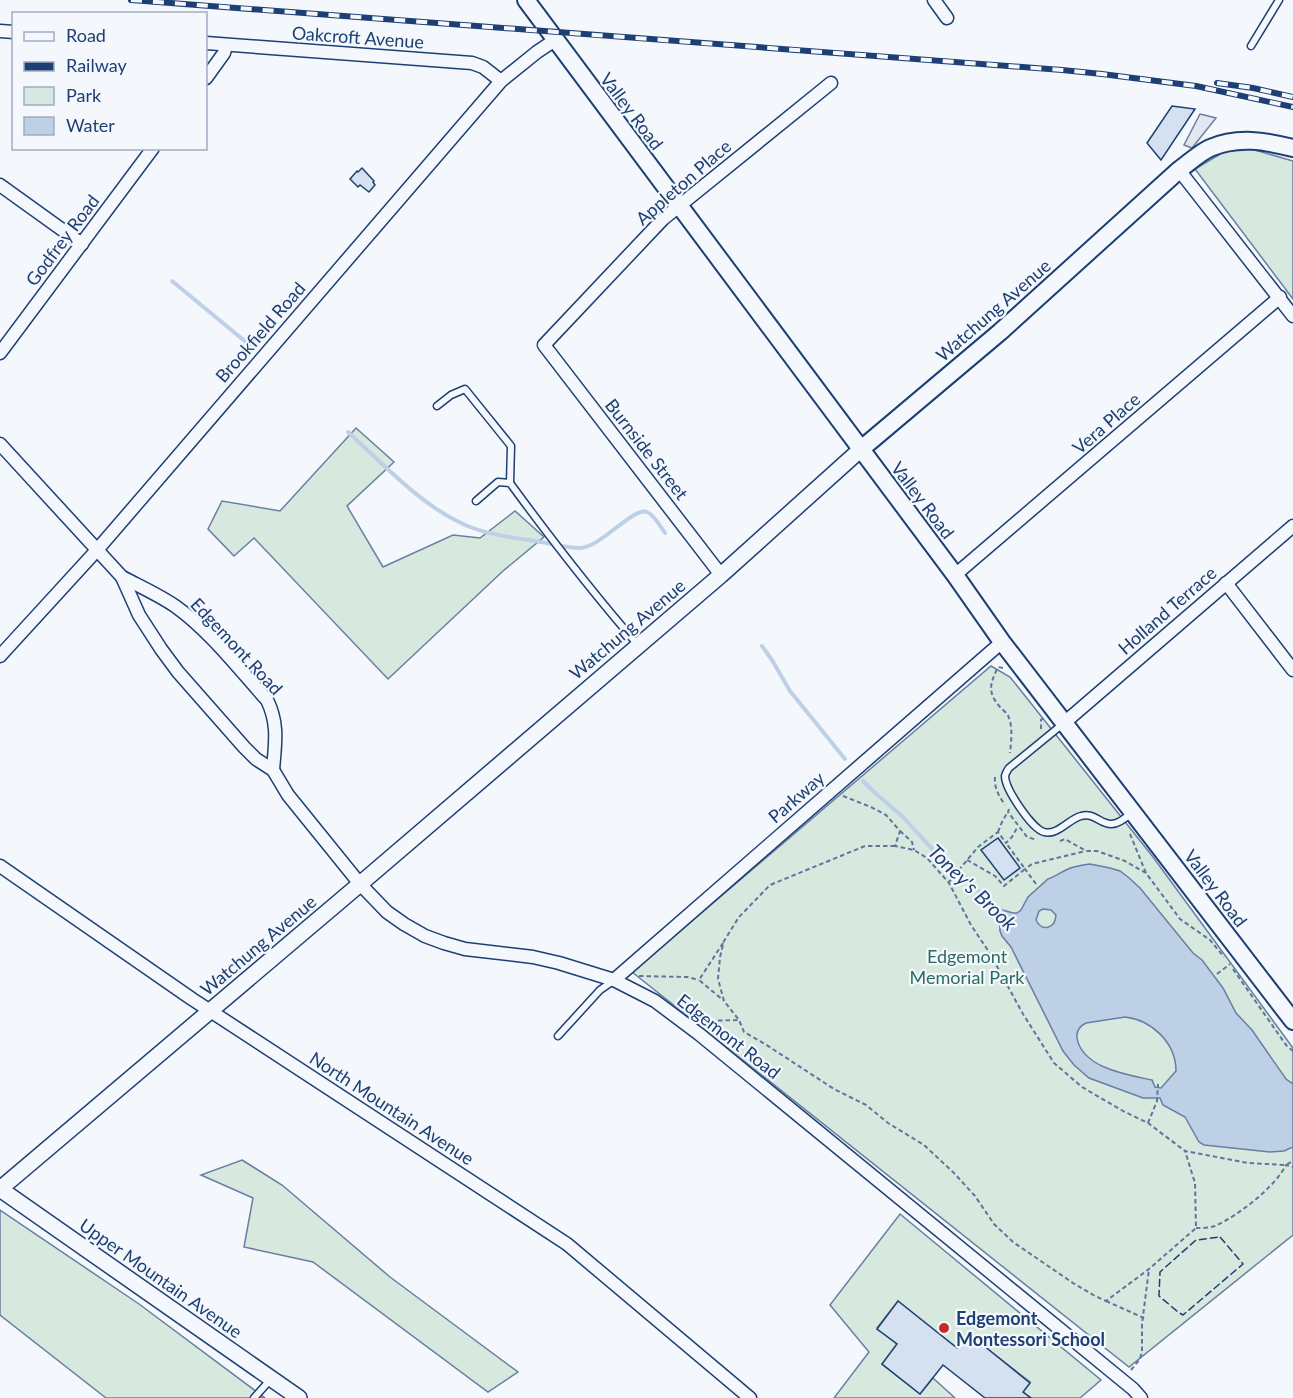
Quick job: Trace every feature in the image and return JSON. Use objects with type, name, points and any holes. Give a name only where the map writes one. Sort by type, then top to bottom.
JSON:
[{"type":"main road","name":"Valley Road","points":[[526,0],[955,575],[1002,642],[1293,1021]]},
{"type":"main road","name":"Watchung Avenue","points":[[860,450],[1000,332],[1179,170],[1208,149],[1227,142],[1246,140],[1293,148]]},
{"type":"street","points":[[934,0],[947,18]]},
{"type":"street","name":"Brookfield Road","points":[[0,656],[97,550],[501,81],[555,40]]},
{"type":"street","name":"Oakcroft Avenue","points":[[207,43],[472,63],[483,67],[501,81]]},
{"type":"street","points":[[207,77],[224,53],[226,45]]},
{"type":"street","name":"Appleton Place","points":[[544,345],[663,219],[831,83]]},
{"type":"street","name":"Godfrey Road","points":[[0,353],[152,150]]},
{"type":"street","points":[[1179,170],[1293,316]]},
{"type":"street","points":[[0,185],[82,244]]},
{"type":"street","name":"Vera Place","points":[[955,575],[1280,297]]},
{"type":"street","name":"Burnside Street","points":[[544,345],[722,575]]},
{"type":"street","name":"Edgemont Road","points":[[0,444],[122,577],[173,605],[188,617],[203,630],[267,700],[275,720],[276,731],[273,770]]},
{"type":"street","name":"Watchung Avenue","points":[[0,1189],[722,575],[860,450]]},
{"type":"street","name":"Holland Terrace","points":[[1064,723],[1293,526]]},
{"type":"street","name":"Edgemont Road","points":[[122,577],[139,615],[178,672],[244,747],[256,759],[273,770],[288,795],[360,884],[387,912],[425,936],[465,949],[506,953],[559,963],[614,980],[655,1001],[699,1034],[1133,1389],[1141,1398]]},
{"type":"street","points":[[1226,584],[1293,670]]},
{"type":"street","name":"Parkway","points":[[614,980],[1002,642]]},
{"type":"street","name":"North Mountain Avenue","points":[[0,866],[211,1011],[567,1244],[750,1398]]},
{"type":"street","name":"Upper Mountain Avenue","points":[[0,1189],[299,1398]]},
{"type":"lane","points":[[1251,46],[1280,0]]},
{"type":"lane","points":[[437,406],[451,394],[465,389],[511,446],[510,483],[559,549],[639,645]]},
{"type":"lane","points":[[476,501],[498,482],[510,483]]},
{"type":"lane","points":[[1064,723],[1006,772],[1005,778],[1011,794],[1034,825],[1041,832],[1052,832],[1079,816],[1086,815],[1105,824],[1112,824],[1123,820],[1133,812]]},
{"type":"lane","points":[[558,1036],[600,990],[614,980]]},
{"type":"lane","points":[[254,1398],[271,1379]]},
{"type":"path","points":[[998,667],[990,690],[992,698],[1009,718],[1011,753],[1018,747]]},
{"type":"path","points":[[1041,730],[1041,720],[1045,716]]},
{"type":"path","points":[[996,772],[995,785],[1000,798],[1009,809],[1008,812],[1027,837],[1045,843]]},
{"type":"path","points":[[835,787],[844,797],[886,815],[912,842],[914,850]]},
{"type":"path","points":[[949,883],[978,847],[998,832],[1008,812]]},
{"type":"path","points":[[1006,843],[1018,826]]},
{"type":"path","points":[[1127,828],[1146,873],[1180,919],[1210,940],[1230,964],[1286,1045],[1293,1051]]},
{"type":"path","points":[[896,846],[900,831]]},
{"type":"path","points":[[998,832],[1036,884]]},
{"type":"path","points":[[1055,843],[1065,839],[1086,851]]},
{"type":"path","points":[[699,980],[740,917],[770,885],[865,846],[896,846],[914,850],[927,858],[949,883],[971,925],[1054,1063],[1082,1087],[1148,1123],[1185,1151],[1248,1163],[1293,1167]]},
{"type":"path","points":[[965,862],[994,876],[1004,886],[1032,864],[1086,851],[1097,851],[1125,861],[1146,873]]},
{"type":"path","points":[[724,941],[718,979],[724,1001]]},
{"type":"path","points":[[1217,974],[1230,964]]},
{"type":"path","points":[[639,976],[687,977],[699,980],[724,1001],[739,1020],[744,1032],[834,1089],[866,1105],[888,1123],[924,1145],[954,1173],[975,1196],[994,1224],[1013,1242],[1095,1296],[1144,1318]]},
{"type":"path","points":[[695,1021],[739,1020]]},
{"type":"path","points":[[1148,1123],[1156,1101],[1158,1084]]},
{"type":"path","points":[[1185,1151],[1195,1183],[1196,1228]]},
{"type":"path","points":[[1106,1301],[1149,1269],[1196,1228],[1213,1227],[1267,1190],[1286,1165],[1293,1161]]},
{"type":"path","points":[[1129,1372],[1140,1359],[1142,1351],[1142,1324],[1149,1269]]},
{"type":"green space","points":[[1248,148],[1293,161],[1293,299],[1195,169],[1227,150]]},
{"type":"green space","points":[[356,428],[394,462],[347,506],[383,567],[453,535],[480,538],[515,511],[544,537],[503,571],[388,679],[254,538],[234,556],[208,529],[222,501],[280,511]]},
{"type":"green space","name":"Edgemont Memorial Park","points":[[991,666],[1010,677],[1153,857],[1293,1048],[1293,1235],[1129,1367],[632,972]]},
{"type":"green space","points":[[242,1160],[282,1185],[390,1277],[518,1372],[488,1392],[313,1262],[244,1247],[253,1198],[201,1175]]},
{"type":"green space","points":[[0,1210],[139,1304],[265,1398],[106,1398],[0,1315]]},
{"type":"green space","name":"Edgemont Montessori School","points":[[900,1214],[1101,1380],[1080,1398],[1031,1398],[1023,1392],[1030,1382],[968,1334],[957,1348],[898,1301],[877,1328],[897,1344],[882,1364],[920,1394],[933,1378],[955,1398],[834,1398],[869,1352],[830,1305]]},
{"type":"shaded area","points":[[1200,114],[1216,118],[1192,148],[1184,145]]},
{"type":"water","points":[[1090,864],[1120,871],[1140,888],[1193,953],[1202,960],[1223,988],[1236,1013],[1252,1030],[1286,1079],[1293,1084],[1293,1147],[1284,1151],[1270,1152],[1204,1145],[1199,1142],[1185,1117],[1163,1105],[1160,1098],[1143,1098],[1089,1078],[1063,1051],[1011,947],[1002,936],[999,909],[1017,913],[1028,897],[1048,879],[1071,868]],"holes":[[[1051,910],[1056,915],[1051,926],[1042,926],[1036,920],[1039,911]],[[1125,1017],[1153,1028],[1167,1042],[1172,1051],[1176,1071],[1161,1088],[1155,1087],[1152,1080],[1107,1068],[1087,1057],[1081,1048],[1077,1035],[1082,1025]]]},
{"type":"building","points":[[1172,106],[1195,109],[1161,160],[1147,143]]},
{"type":"building","points":[[362,168],[374,181],[375,185],[369,192],[360,185],[358,187],[350,179]]},
{"type":"building","points":[[998,838],[1020,868],[1004,880],[981,850]]},
{"type":"building","points":[[898,1301],[957,1348],[968,1333],[1030,1383],[1023,1392],[1031,1398],[985,1398],[943,1365],[920,1394],[882,1364],[897,1344],[877,1329]]},
{"type":"waterway","name":"Toney's Brook","points":[[172,281],[252,347]]},
{"type":"waterway","name":"Toney's Brook","points":[[348,432],[429,504],[459,522],[486,532],[580,548],[597,542],[634,515],[647,512],[665,533]]},
{"type":"waterway","name":"Toney's Brook","points":[[762,646],[790,691],[845,759]]},
{"type":"waterway","name":"Toney's Brook","points":[[863,781],[902,816],[934,851],[964,875],[1002,912]]},
{"type":"railway","points":[[131,0],[1062,70],[1196,86],[1293,107]]},
{"type":"railway","points":[[1217,83],[1293,97]]},
{"type":"fence","points":[[1220,1237],[1243,1264],[1183,1315],[1159,1296],[1160,1272],[1196,1240],[1220,1237]]},
{"type":"place","name":"Edgemont Montessori School","points":[[944,1328]]}]
